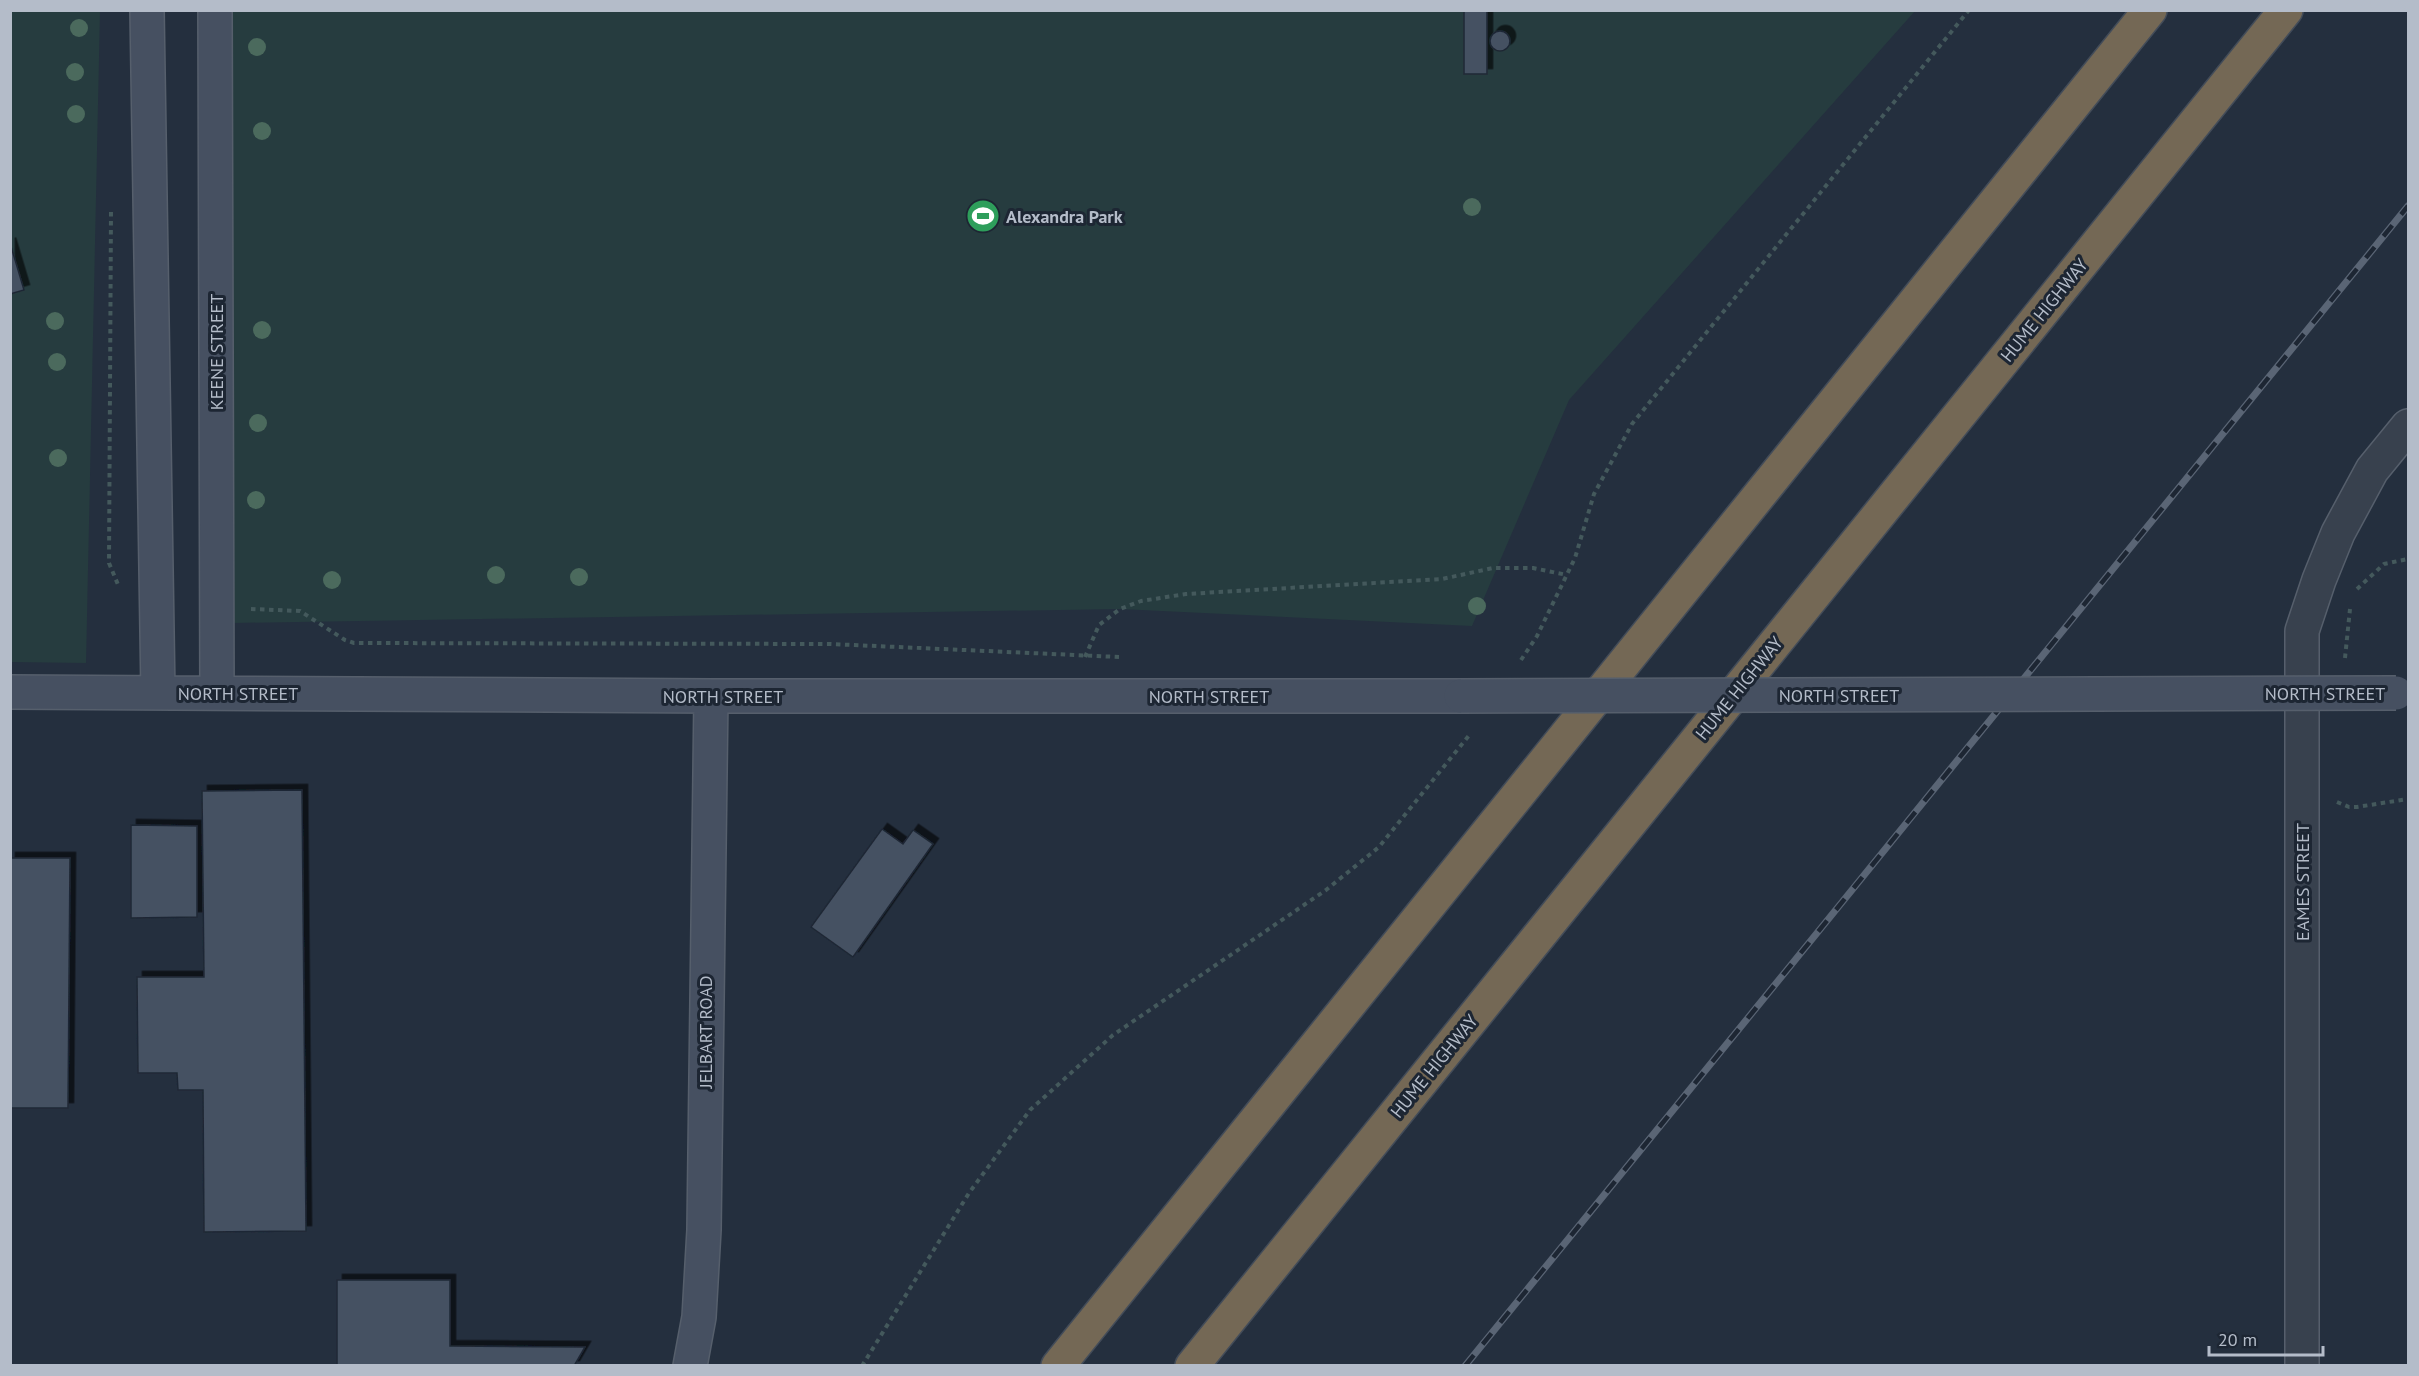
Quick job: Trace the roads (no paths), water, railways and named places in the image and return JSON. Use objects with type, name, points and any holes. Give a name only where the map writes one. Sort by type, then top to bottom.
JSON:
[{"type":"highway","points":[[1058,1365],[2150,10]]},
{"type":"highway","name":"HUME HIGHWAY","points":[[1192,1365],[2286,10]]},
{"type":"street","points":[[147,10],[158,693]]},
{"type":"street","name":"KEENE STREET","points":[[215,10],[217,693]]},
{"type":"street","name":"EAMES STREET","points":[[2302,1365],[2302,631],[2338,533],[2372,470],[2409,426]]},
{"type":"street","name":"NORTH STREET","points":[[10,692],[711,696],[2402,693]]},
{"type":"street","name":"JELBART ROAD","points":[[690,1365],[699,1317],[704,1230],[711,696]]},
{"type":"railway","points":[[1465,1366],[2408,206]]},
{"type":"place","name":"Alexandra Park","points":[[983,216]]}]
